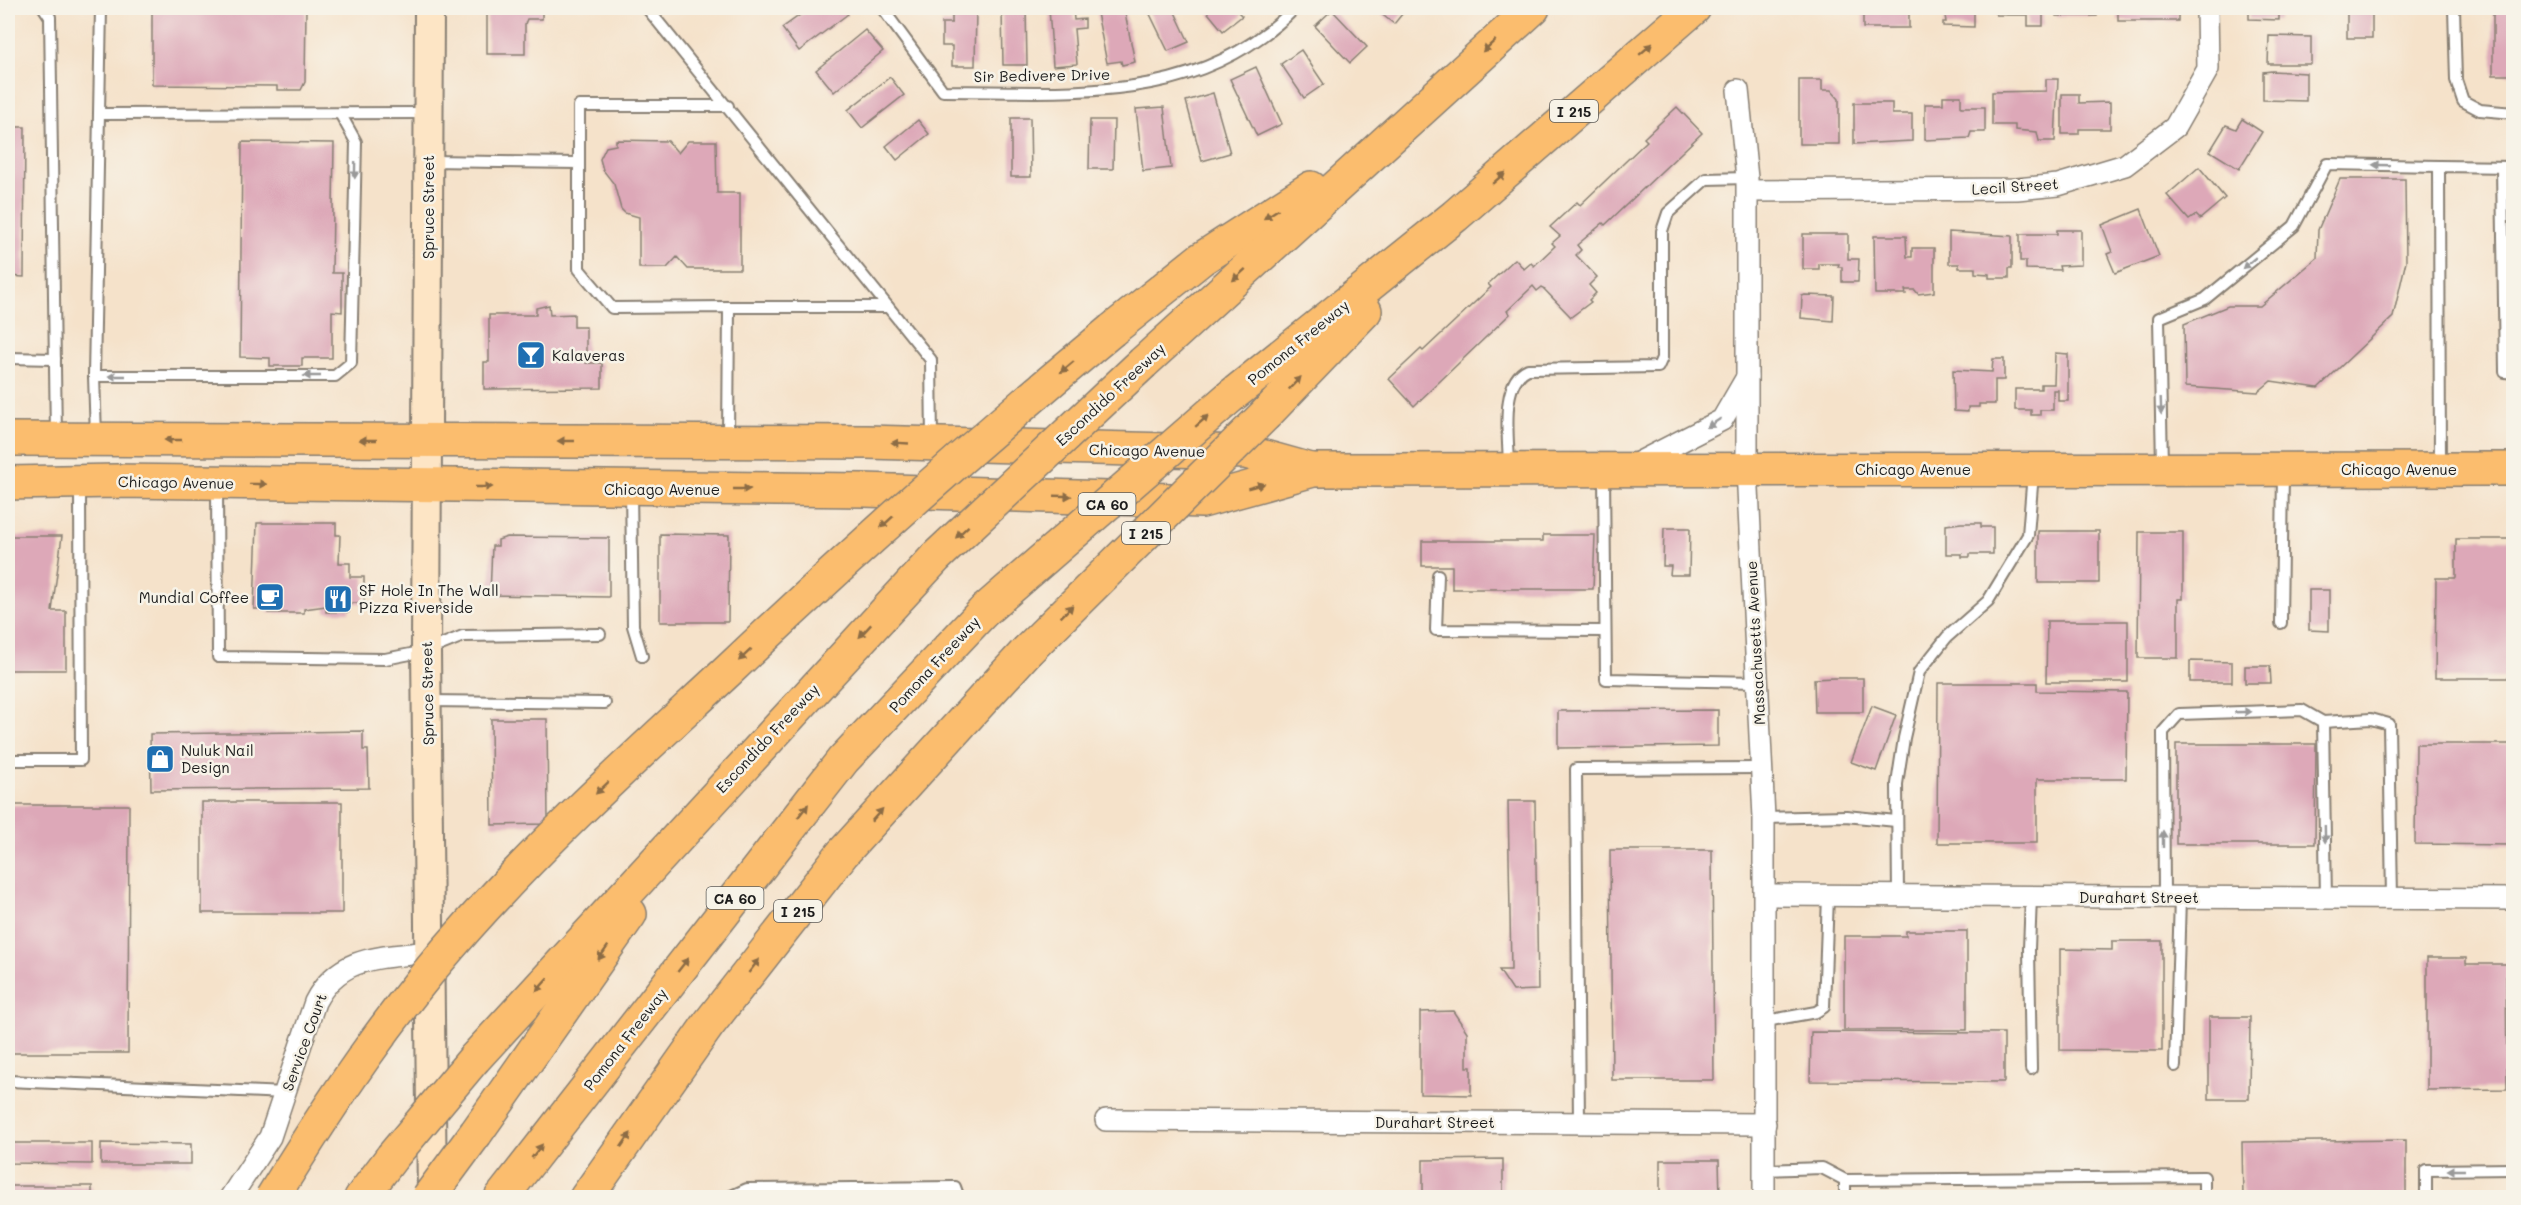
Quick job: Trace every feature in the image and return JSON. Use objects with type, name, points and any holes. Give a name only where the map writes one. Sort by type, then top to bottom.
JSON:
[{"type":"main road","name":"Spruce Street","points":[[429,8],[426,651],[430,1197]]},
{"type":"main road","name":"Escondido Freeway","points":[[708,802],[936,557],[1143,363],[1533,8]]},
{"type":"main road","name":"I 215","points":[[589,1192],[708,1025],[842,854],[1026,652],[1266,414],[1455,216],[1694,8]]},
{"type":"main road","points":[[272,1197],[346,1081],[404,1003],[466,928],[532,856],[867,540],[959,458],[1201,259],[1391,136]]},
{"type":"main road","name":"Pomona Freeway","points":[[501,1197],[843,760],[984,611],[1231,396],[1455,216]]},
{"type":"main road","name":"Chicago Avenue","points":[[8,439],[867,442],[1246,452],[1313,470]]},
{"type":"main road","name":"Chicago Avenue","points":[[8,483],[864,490],[1202,501],[1313,470],[2514,469]]},
{"type":"main road","points":[[361,1197],[474,1059],[708,802]]},
{"type":"main road","points":[[430,1197],[708,802]]},
{"type":"street","name":"Lecil Street","points":[[1748,184],[2017,189],[2058,185],[2125,165],[2175,127],[2208,69],[2207,8]]},
{"type":"street","name":"Massachusetts Avenue","points":[[1738,90],[1748,184],[1747,468],[1764,818],[1766,1021],[1764,1197]]},
{"type":"street","points":[[1615,469],[1722,420],[1747,376]]},
{"type":"street","name":"Durahart Street","points":[[1765,896],[2514,899]]},
{"type":"street","name":"Service Court","points":[[230,1197],[270,1137],[315,1002],[323,988],[335,975],[350,965],[430,952]]},
{"type":"street","name":"Durahart Street","points":[[1106,1120],[1765,1124]]},
{"type":"lane","points":[[44,8],[50,17],[56,440]]},
{"type":"lane","points":[[96,440],[94,376],[101,8]]},
{"type":"lane","points":[[646,8],[728,106],[931,360],[932,445]]},
{"type":"lane","name":"Sir Bedivere Drive","points":[[882,8],[943,91],[1090,92],[1158,83],[1193,74],[1232,57],[1295,8]]},
{"type":"lane","points":[[2454,8],[2456,80],[2463,101],[2480,110],[2514,113]]},
{"type":"lane","points":[[728,106],[579,106],[579,269],[612,308],[888,307]]},
{"type":"lane","points":[[100,114],[428,113]]},
{"type":"lane","points":[[94,376],[335,376],[351,363],[356,142],[341,115]]},
{"type":"lane","points":[[428,161],[579,163]]},
{"type":"lane","points":[[2162,469],[2159,318],[2205,299],[2294,226],[2327,164],[2508,167],[2505,372],[2514,373]]},
{"type":"lane","points":[[2439,166],[2440,469]]},
{"type":"lane","points":[[1509,469],[1509,390],[1520,372],[1528,369],[1658,367],[1662,358],[1662,231],[1668,213],[1706,179],[1748,184]]},
{"type":"lane","points":[[728,441],[729,307]]},
{"type":"lane","points":[[8,358],[56,359]]},
{"type":"lane","points":[[1615,469],[1604,631],[1605,676],[1608,680],[1757,682]]},
{"type":"lane","points":[[1898,896],[1897,784],[1904,738],[1919,672],[1947,637],[1988,601],[2028,535],[2033,469]]},
{"type":"lane","points":[[2281,623],[2283,469]]},
{"type":"lane","points":[[8,759],[81,760],[80,483]]},
{"type":"lane","points":[[217,483],[218,657],[385,659],[426,651],[463,636],[600,634]]},
{"type":"lane","points":[[631,488],[633,626],[642,656]]},
{"type":"lane","points":[[1438,575],[1436,630],[1604,631]]},
{"type":"lane","points":[[428,701],[605,703]]},
{"type":"lane","points":[[2175,1066],[2172,897],[2163,732],[2179,714],[2302,710],[2323,722],[2371,719],[2389,724],[2392,898]]},
{"type":"lane","points":[[2323,722],[2326,898]]},
{"type":"lane","points":[[1579,1123],[1576,769],[1761,768]]},
{"type":"lane","points":[[1764,818],[1846,816],[1896,821]]},
{"type":"lane","points":[[1766,1021],[1816,1012],[1824,1007],[1828,896]]},
{"type":"lane","points":[[2031,897],[2029,949],[2031,1069]]},
{"type":"lane","points":[[8,1081],[285,1093]]},
{"type":"lane","points":[[1764,1170],[1822,1168],[1845,1180],[2204,1177],[2204,1197]]},
{"type":"lane","points":[[2426,1197],[2426,1170],[2514,1169]]},
{"type":"lane","points":[[1845,1180],[1845,1197]]},
{"type":"lane","points":[[727,1197],[747,1189],[955,1187],[959,1197]]},
{"type":"building","points":[[152,8],[306,8],[305,82],[301,90],[277,90],[277,86],[152,85]]},
{"type":"building","points":[[487,8],[542,8],[542,19],[527,19],[525,24],[525,54],[487,54]]},
{"type":"building","points":[[810,8],[843,8],[848,14],[799,51],[782,28]]},
{"type":"building","points":[[952,8],[976,8],[975,66],[952,66],[952,46],[942,46],[942,23],[952,23]]},
{"type":"building","points":[[1002,8],[1026,8],[1027,65],[1003,65]]},
{"type":"building","points":[[1049,8],[1073,8],[1074,20],[1085,19],[1085,28],[1074,29],[1077,64],[1053,66]]},
{"type":"building","points":[[1096,8],[1124,8],[1135,62],[1122,65],[1121,61],[1107,63]]},
{"type":"building","points":[[1147,8],[1173,8],[1189,42],[1168,51]]},
{"type":"building","points":[[1204,8],[1234,8],[1242,16],[1223,31]]},
{"type":"building","points":[[1374,8],[1407,8],[1394,24]]},
{"type":"building","points":[[1863,8],[1909,8],[1909,28],[1863,28]]},
{"type":"building","points":[[1944,8],[1974,8],[1974,27],[1943,26],[1943,22],[1946,22]]},
{"type":"building","points":[[1996,8],[2043,8],[2043,26],[2028,26],[2028,15],[1996,15]]},
{"type":"building","points":[[2056,8],[2098,8],[2097,16],[2056,16]]},
{"type":"building","points":[[2118,8],[2178,8],[2178,21],[2118,21]]},
{"type":"building","points":[[2249,8],[2279,8],[2279,20],[2249,19]]},
{"type":"building","points":[[2347,8],[2372,8],[2372,38],[2347,38]]},
{"type":"building","points":[[2493,8],[2514,8],[2514,75],[2493,75]]},
{"type":"building","points":[[1332,10],[1367,47],[1350,63],[1315,26]]},
{"type":"building","points":[[865,30],[883,51],[834,92],[816,70]]},
{"type":"building","points":[[2269,36],[2311,37],[2311,64],[2268,64]]},
{"type":"building","points":[[1301,50],[1324,84],[1304,98],[1281,64]]},
{"type":"building","points":[[1256,67],[1282,124],[1257,136],[1230,79]]},
{"type":"building","points":[[2263,72],[2306,73],[2306,101],[2263,100]]},
{"type":"building","points":[[890,77],[904,95],[862,128],[848,110]]},
{"type":"building","points":[[2046,79],[2058,79],[2055,141],[2039,141],[2037,132],[2015,130],[2015,125],[1992,125],[1992,92],[2046,91]]},
{"type":"building","points":[[1799,80],[1822,80],[1822,90],[1831,90],[1839,99],[1839,144],[1799,144]]},
{"type":"building","points":[[1213,93],[1230,153],[1202,161],[1186,101]]},
{"type":"building","points":[[2062,94],[2079,94],[2079,103],[2110,102],[2110,129],[2079,129],[2079,134],[2062,134]]},
{"type":"building","points":[[1943,96],[1961,96],[1961,107],[1985,107],[1985,132],[1971,132],[1969,138],[1925,140],[1925,104],[1943,104]]},
{"type":"building","points":[[1854,103],[1892,103],[1892,114],[1912,114],[1912,141],[1854,144]]},
{"type":"building","points":[[1164,107],[1171,168],[1143,171],[1136,109]]},
{"type":"building","points":[[1677,107],[1702,133],[1605,225],[1603,223],[1577,245],[1581,250],[1576,255],[1597,277],[1589,285],[1596,293],[1589,300],[1591,302],[1571,317],[1542,287],[1537,291],[1533,286],[1507,311],[1510,314],[1414,406],[1389,379],[1421,349],[1423,351],[1491,287],[1488,284],[1515,259],[1524,269],[1531,263],[1534,266],[1555,246],[1552,243],[1560,236],[1550,227],[1577,202],[1580,205],[1647,141],[1644,138]]},
{"type":"building","points":[[1011,118],[1030,118],[1031,177],[1011,177]]},
{"type":"building","points":[[2242,119],[2262,132],[2239,169],[2210,151],[2226,125],[2236,129]]},
{"type":"building","points":[[918,120],[929,134],[897,160],[886,146]]},
{"type":"building","points":[[1090,120],[1114,120],[1113,169],[1089,169]]},
{"type":"building","points":[[8,127],[25,127],[24,277],[8,276]]},
{"type":"building","points":[[616,140],[668,141],[678,153],[688,141],[716,141],[717,193],[740,193],[740,269],[688,269],[677,257],[667,268],[639,268],[639,217],[625,213],[621,209],[614,184],[603,170],[600,159],[606,147],[616,145]]},
{"type":"building","points":[[242,142],[334,143],[332,273],[342,273],[342,312],[332,311],[332,358],[302,358],[302,366],[270,366],[270,358],[240,357]]},
{"type":"building","points":[[2199,167],[2225,198],[2200,219],[2196,215],[2189,220],[2167,195]]},
{"type":"building","points":[[2340,179],[2405,179],[2406,261],[2393,317],[2318,388],[2271,381],[2258,392],[2185,387],[2184,324],[2228,306],[2260,306],[2317,258],[2318,230]]},
{"type":"building","points":[[2141,209],[2159,256],[2115,273],[2107,254],[2112,252],[2102,225]]},
{"type":"building","points":[[2057,230],[2081,230],[2081,265],[2059,266],[2060,270],[2026,269],[2026,261],[2020,261],[2020,234],[2057,234]]},
{"type":"building","points":[[1949,232],[2012,236],[2012,268],[2009,268],[2009,278],[1989,278],[1989,274],[1975,273],[1975,268],[1959,268],[1959,264],[1949,264]]},
{"type":"building","points":[[1803,234],[1848,234],[1848,259],[1859,259],[1858,282],[1842,282],[1842,267],[1838,267],[1839,264],[1819,264],[1819,269],[1803,269]]},
{"type":"building","points":[[1874,236],[1906,236],[1907,257],[1912,257],[1912,248],[1934,248],[1934,292],[1918,294],[1915,290],[1905,290],[1906,294],[1875,294]]},
{"type":"building","points":[[1802,296],[1834,296],[1833,321],[1801,318]]},
{"type":"building","points":[[549,305],[550,315],[574,314],[574,327],[586,327],[586,363],[602,363],[602,388],[484,389],[484,362],[489,362],[489,315],[536,315],[536,308]]},
{"type":"building","points":[[2055,353],[2068,354],[2068,401],[2058,401],[2058,390],[2053,390],[2053,410],[2040,410],[2040,415],[2031,415],[2031,410],[2015,410],[2015,389],[2041,389],[2041,384],[2054,384]]},
{"type":"building","points":[[1993,359],[2004,359],[2004,380],[1995,380],[1995,404],[1968,407],[1968,412],[1954,411],[1953,370],[1992,372]]},
{"type":"building","points":[[257,523],[336,523],[336,535],[340,535],[339,563],[350,563],[350,577],[364,577],[364,603],[350,603],[349,612],[326,612],[326,606],[304,609],[304,613],[268,613],[268,609],[254,609]]},
{"type":"building","points":[[1981,523],[1981,527],[1993,527],[1993,554],[1970,554],[1970,557],[1962,557],[1962,554],[1946,554],[1946,525]]},
{"type":"building","points":[[1664,528],[1690,528],[1689,575],[1670,575],[1671,566],[1663,566]]},
{"type":"building","points":[[2038,531],[2099,531],[2099,583],[2038,583]]},
{"type":"building","points":[[2139,532],[2183,532],[2183,599],[2178,599],[2178,658],[2138,658]]},
{"type":"building","points":[[660,534],[729,535],[728,622],[660,622]]},
{"type":"building","points":[[1543,535],[1595,535],[1593,589],[1452,589],[1452,566],[1422,566],[1422,541],[1543,541]]},
{"type":"building","points":[[8,536],[62,536],[52,611],[66,611],[66,670],[8,670]]},
{"type":"building","points":[[507,537],[609,538],[609,597],[490,595],[492,546],[498,546],[498,540]]},
{"type":"building","points":[[2456,539],[2514,539],[2514,678],[2435,678],[2436,578],[2456,578]]},
{"type":"building","points":[[2309,590],[2329,590],[2329,631],[2309,630]]},
{"type":"building","points":[[2047,621],[2128,621],[2128,682],[2046,682]]},
{"type":"building","points":[[2190,661],[2232,662],[2232,682],[2190,682]]},
{"type":"building","points":[[2245,666],[2270,666],[2271,683],[2245,683]]},
{"type":"building","points":[[1863,678],[1863,712],[1815,712],[1814,679]]},
{"type":"building","points":[[1938,683],[2037,683],[2037,691],[2127,692],[2126,779],[2037,779],[2037,843],[1937,843]]},
{"type":"building","points":[[1872,706],[1896,715],[1876,771],[1851,762]]},
{"type":"building","points":[[1718,710],[1718,746],[1558,748],[1558,711]]},
{"type":"building","points":[[491,719],[547,719],[548,824],[492,825]]},
{"type":"building","points":[[363,731],[363,750],[368,750],[369,788],[151,790],[150,734]]},
{"type":"building","points":[[2176,744],[2316,744],[2315,844],[2176,844]]},
{"type":"building","points":[[2416,744],[2514,744],[2514,845],[2415,844]]},
{"type":"building","points":[[1508,801],[1535,801],[1538,990],[1513,991],[1499,970],[1511,970]]},
{"type":"building","points":[[202,802],[342,802],[342,913],[202,913]]},
{"type":"building","points":[[8,805],[129,805],[128,1053],[8,1053]]},
{"type":"building","points":[[1610,850],[1712,850],[1714,1080],[1612,1080]]},
{"type":"building","points":[[1906,931],[1967,931],[1967,1030],[1844,1030],[1844,936],[1906,936]]},
{"type":"building","points":[[2112,941],[2162,941],[2162,1051],[2060,1050],[2060,949],[2112,950]]},
{"type":"building","points":[[2427,958],[2466,958],[2466,964],[2506,964],[2507,1089],[2427,1090]]},
{"type":"building","points":[[1453,1011],[1467,1032],[1467,1067],[1471,1067],[1471,1095],[1420,1094],[1420,1012]]},
{"type":"building","points":[[2209,1017],[2250,1017],[2249,1099],[2209,1099]]},
{"type":"building","points":[[1811,1032],[2004,1033],[2004,1082],[1810,1081]]},
{"type":"building","points":[[2406,1140],[2406,1198],[2243,1198],[2242,1142]]},
{"type":"building","points":[[8,1143],[92,1143],[92,1164],[8,1163]]},
{"type":"building","points":[[101,1143],[191,1144],[191,1164],[101,1164]]},
{"type":"building","points":[[1503,1159],[1503,1198],[1423,1198],[1423,1160]]},
{"type":"building","points":[[1660,1160],[1719,1160],[1720,1198],[1660,1198]]},
{"type":"building","points":[[8,1186],[92,1186],[92,1198],[8,1198]]},
{"type":"building","points":[[160,1190],[172,1198],[155,1198]]},
{"type":"place","name":"Kalaveras","points":[[531,355]]},
{"type":"place","name":"Mundial Coffee","points":[[270,597]]},
{"type":"place","name":"SF Hole In The Wall Pizza Riverside","points":[[338,599]]},
{"type":"place","name":"Nuluk Nail Design","points":[[160,759]]}]
